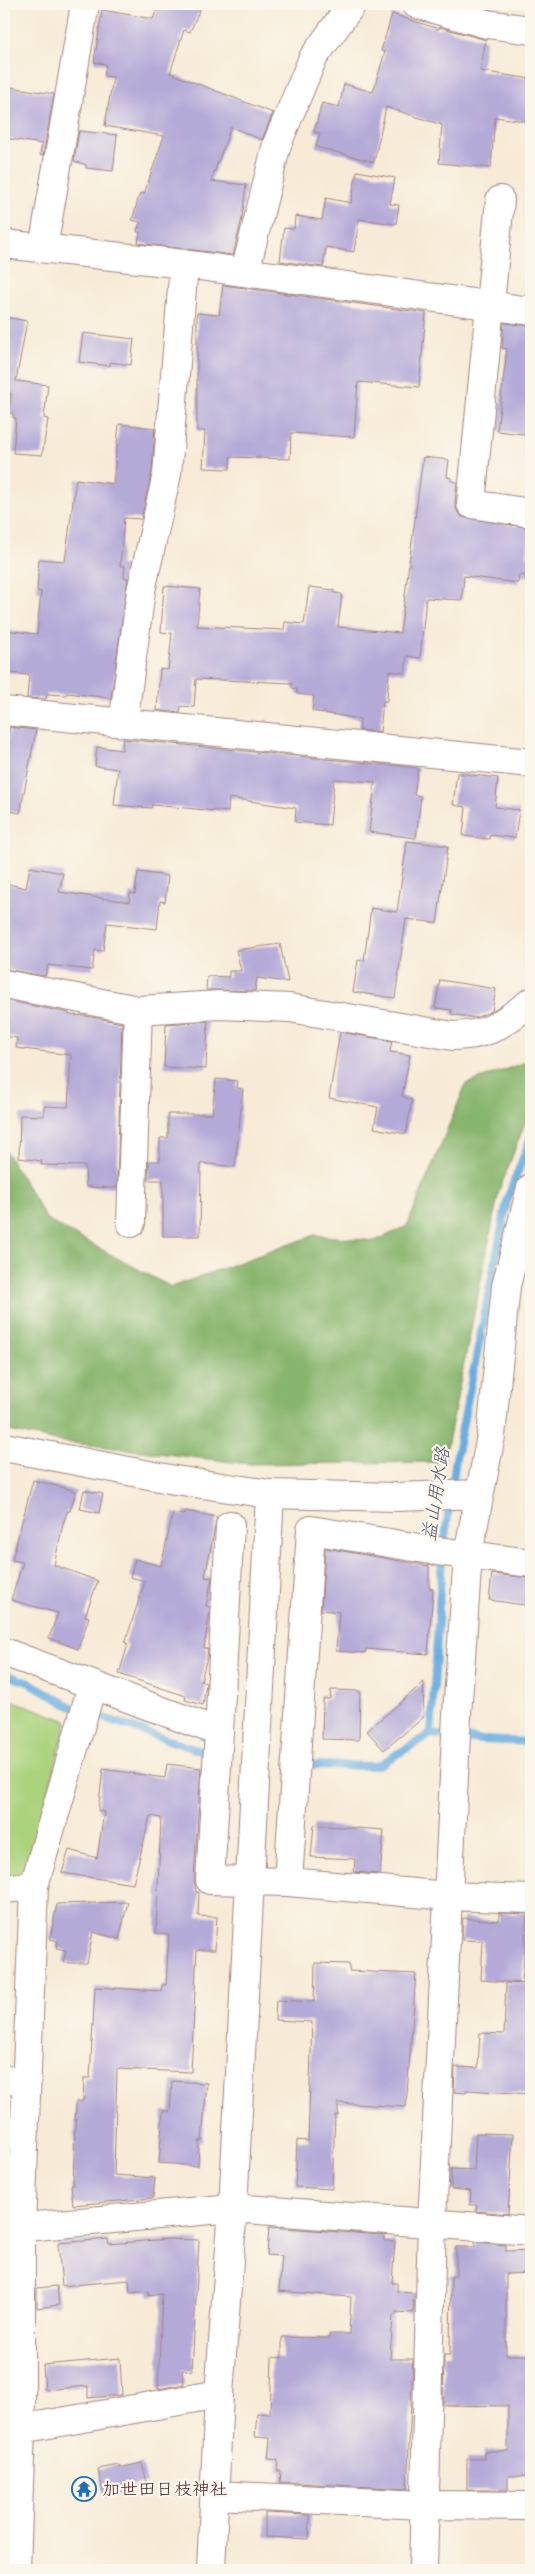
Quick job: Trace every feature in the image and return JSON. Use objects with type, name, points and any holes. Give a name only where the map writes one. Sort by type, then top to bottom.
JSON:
[{"type":"street","points":[[43,248],[85,4]]},
{"type":"street","points":[[245,272],[277,144],[313,58],[352,4]]},
{"type":"street","points":[[416,4],[487,24],[531,30]]},
{"type":"street","points":[[500,200],[471,504],[531,514]]},
{"type":"street","points":[[4,244],[184,264],[531,311]]},
{"type":"street","points":[[123,722],[141,591],[167,474],[184,264]]},
{"type":"street","points":[[4,710],[531,763]]},
{"type":"street","points":[[4,984],[138,1010],[219,1005],[290,1008],[453,1036],[491,1031],[531,1002]]},
{"type":"street","points":[[131,1223],[138,1010]]},
{"type":"street","points":[[423,2570],[423,2505],[432,2222],[456,1755],[457,1715],[453,1553],[470,1494],[490,1436],[506,1286],[531,1188]]},
{"type":"street","points":[[4,1447],[175,1480],[270,1494],[436,1497],[470,1494]]},
{"type":"street","points":[[211,2570],[219,2394],[233,2208],[270,1494]]},
{"type":"street","points":[[230,1525],[210,1880],[288,1882],[449,1896],[531,1899]]},
{"type":"street","points":[[288,1882],[312,1530],[453,1553],[531,1562]]},
{"type":"street","points":[[4,1652],[87,1705],[218,1732]]},
{"type":"street","points":[[16,2570],[12,2430],[16,2080],[34,1886],[87,1705]]},
{"type":"street","points":[[4,1889],[34,1886]]},
{"type":"street","points":[[13,2228],[233,2208],[531,2231]]},
{"type":"street","points":[[12,2430],[219,2394]]},
{"type":"street","points":[[215,2495],[423,2505],[531,2506]]},
{"type":"green space","points":[[531,1060],[531,1107],[499,1191],[444,1462],[249,1464],[57,1441],[4,1430],[4,1148],[47,1220],[171,1287],[315,1235],[375,1241],[407,1226],[466,1084]]},
{"type":"green space","points":[[4,1697],[67,1721],[26,1874],[4,1876]]},
{"type":"building","points":[[159,4],[202,4],[190,32],[184,30],[170,73],[273,113],[262,140],[231,127],[211,181],[246,185],[242,218],[233,255],[138,243],[140,232],[137,232],[140,222],[132,220],[140,193],[144,194],[164,136],[105,126],[113,77],[104,76],[106,64],[94,62],[102,10],[153,19]]},
{"type":"building","points":[[473,4],[492,4],[491,9]]},
{"type":"building","points":[[392,14],[439,29],[439,27],[486,40],[480,71],[531,79],[531,122],[495,117],[491,168],[439,163],[442,125],[386,107],[374,162],[316,147],[320,133],[314,132],[322,103],[339,107],[344,84],[373,92],[385,52],[381,51]]},
{"type":"building","points":[[4,86],[54,94],[43,156],[40,155],[42,144],[4,138]]},
{"type":"building","points":[[79,131],[117,135],[113,171],[86,168],[86,165],[74,161]]},
{"type":"building","points":[[357,171],[395,178],[390,204],[399,205],[396,224],[359,219],[354,252],[326,247],[323,267],[280,261],[284,228],[294,229],[295,216],[322,220],[326,198],[351,203]]},
{"type":"building","points":[[223,285],[426,313],[419,387],[358,382],[354,437],[291,433],[290,459],[230,457],[230,469],[203,468],[205,431],[197,431],[197,313],[219,315]]},
{"type":"building","points":[[4,317],[27,321],[16,381],[48,385],[44,418],[48,419],[42,455],[13,453],[16,418],[13,418],[13,413],[9,413],[11,393],[4,392]]},
{"type":"building","points":[[504,323],[531,326],[531,435],[497,431],[507,349],[502,348]]},
{"type":"building","points":[[83,333],[134,339],[131,365],[110,362],[110,366],[79,362]]},
{"type":"building","points":[[119,424],[155,428],[152,472],[141,519],[124,518],[120,566],[125,566],[124,578],[128,578],[111,698],[67,693],[66,695],[47,694],[46,699],[27,698],[29,675],[4,672],[4,630],[37,634],[41,592],[37,591],[39,559],[65,561],[76,479],[113,484]]},
{"type":"building","points":[[423,457],[449,460],[447,477],[451,478],[451,481],[457,482],[455,503],[457,511],[462,517],[530,528],[527,557],[531,557],[531,577],[519,575],[518,583],[464,576],[462,600],[426,598],[420,658],[407,656],[405,673],[389,671],[387,701],[383,701],[380,732],[359,730],[360,719],[312,711],[314,696],[297,694],[297,689],[292,688],[292,683],[196,679],[194,707],[181,706],[180,713],[157,710],[160,669],[168,670],[172,633],[161,632],[164,586],[200,589],[197,626],[284,630],[285,622],[304,624],[309,587],[334,590],[334,593],[342,594],[338,627],[400,633]]},
{"type":"building","points":[[10,727],[36,730],[20,813],[4,810],[4,756]]},
{"type":"building","points":[[123,739],[418,768],[414,795],[421,796],[416,838],[369,832],[375,782],[334,779],[330,825],[295,822],[296,808],[229,798],[228,812],[152,805],[151,808],[114,805],[118,769],[95,766],[97,747],[122,750]]},
{"type":"building","points":[[457,773],[498,778],[495,807],[519,810],[515,838],[490,835],[489,839],[463,836],[466,807],[453,805]]},
{"type":"building","points":[[407,841],[448,846],[437,923],[406,919],[395,998],[353,992],[358,960],[364,961],[371,908],[397,912]]},
{"type":"building","points":[[30,867],[63,873],[59,892],[129,902],[130,893],[135,894],[138,872],[168,876],[165,902],[160,901],[157,929],[107,923],[103,951],[95,950],[92,970],[48,965],[45,976],[4,969],[4,883],[26,888]]},
{"type":"building","points":[[280,944],[288,982],[257,978],[255,991],[206,990],[207,976],[229,977],[229,971],[241,971],[236,950]]},
{"type":"building","points":[[440,980],[496,989],[492,1011],[475,1018],[451,1014],[452,1010],[435,1008]]},
{"type":"building","points":[[4,1000],[69,1013],[69,1015],[86,1016],[122,1023],[117,1188],[86,1187],[85,1166],[41,1165],[42,1161],[19,1158],[20,1115],[44,1116],[44,1106],[68,1107],[71,1055],[16,1048],[17,1038],[4,1036]]},
{"type":"building","points":[[208,1021],[206,1069],[164,1067],[166,1024]]},
{"type":"building","points":[[340,1032],[392,1041],[390,1052],[410,1055],[402,1096],[412,1100],[406,1134],[374,1128],[378,1107],[329,1098]]},
{"type":"building","points":[[216,1079],[238,1081],[237,1088],[243,1089],[235,1167],[201,1163],[200,1236],[163,1236],[163,1180],[148,1180],[149,1161],[160,1161],[160,1138],[168,1138],[168,1114],[212,1114]]},
{"type":"building","points":[[33,1480],[76,1491],[70,1511],[68,1511],[64,1520],[54,1565],[98,1581],[85,1616],[89,1617],[78,1649],[49,1638],[58,1613],[11,1600],[23,1562],[12,1560]]},
{"type":"building","points":[[84,1490],[103,1494],[99,1513],[80,1509]]},
{"type":"building","points":[[185,1511],[217,1517],[205,1577],[212,1578],[206,1606],[210,1607],[204,1648],[208,1649],[201,1681],[206,1683],[203,1705],[185,1700],[186,1696],[119,1674],[128,1644],[125,1643],[145,1581],[130,1577],[135,1559],[161,1566],[173,1513],[184,1515]]},
{"type":"building","points":[[325,1548],[429,1566],[429,1588],[433,1589],[428,1654],[366,1649],[365,1653],[336,1651],[339,1612],[321,1610]]},
{"type":"building","points":[[492,1574],[531,1578],[531,1606],[489,1600]]},
{"type":"building","points":[[424,1682],[423,1718],[384,1750],[367,1731]]},
{"type":"building","points":[[331,1690],[360,1691],[359,1740],[322,1739],[323,1699],[330,1699]]},
{"type":"building","points":[[167,1764],[201,1768],[194,1879],[196,1892],[199,1892],[198,1916],[217,1917],[215,1950],[197,1950],[191,2072],[117,2069],[114,2175],[155,2178],[153,2198],[73,2205],[71,2185],[73,2185],[76,2101],[83,2101],[84,2078],[90,2078],[95,1987],[161,1991],[162,1985],[166,1985],[169,1934],[156,1933],[161,1818],[150,1816],[133,1884],[62,1873],[69,1850],[97,1858],[104,1812],[98,1811],[103,1769],[165,1778]]},
{"type":"building","points":[[314,1825],[384,1830],[380,1874],[354,1872],[355,1859],[311,1857]]},
{"type":"building","points":[[128,1902],[119,1939],[93,1932],[87,1963],[63,1963],[66,1950],[56,1948],[58,1941],[50,1939],[57,1904]]},
{"type":"building","points":[[499,1913],[527,1914],[522,1983],[481,1980],[483,1941],[462,1940],[463,1918],[499,1921]]},
{"type":"building","points":[[315,1963],[349,1964],[349,1971],[416,1974],[406,2107],[338,2103],[338,2115],[335,2115],[332,2189],[295,2187],[297,2140],[308,2141],[312,2022],[275,2020],[276,2000],[314,2002]]},
{"type":"building","points":[[506,1983],[531,1984],[531,2094],[466,2090],[466,2093],[454,2092],[455,2067],[478,2068],[480,2033],[504,2034]]},
{"type":"building","points":[[172,2081],[207,2083],[202,2141],[199,2141],[198,2166],[159,2163],[163,2111],[170,2111]]},
{"type":"building","points":[[476,2133],[513,2134],[508,2214],[476,2211],[477,2205],[470,2205],[471,2191],[451,2189],[451,2169],[474,2170]]},
{"type":"building","points":[[269,2227],[384,2235],[384,2241],[395,2241],[392,2283],[397,2283],[397,2292],[414,2293],[413,2313],[396,2312],[396,2315],[393,2315],[390,2359],[413,2359],[407,2489],[280,2482],[281,2471],[277,2471],[278,2460],[268,2459],[270,2438],[255,2437],[257,2413],[270,2414],[272,2357],[282,2358],[282,2337],[329,2338],[329,2334],[349,2334],[351,2297],[279,2291],[282,2256],[267,2255]]},
{"type":"building","points":[[108,2239],[109,2244],[167,2239],[199,2240],[192,2371],[182,2370],[184,2384],[158,2389],[162,2294],[149,2296],[149,2291],[130,2293],[129,2280],[62,2286],[58,2243]]},
{"type":"building","points":[[475,2242],[506,2245],[506,2251],[531,2250],[531,2273],[506,2274],[506,2355],[531,2355],[531,2476],[508,2476],[508,2490],[467,2490],[467,2459],[484,2459],[484,2451],[508,2451],[508,2406],[443,2405],[444,2355],[450,2355],[451,2276],[456,2276],[456,2247],[475,2247]]},
{"type":"building","points":[[57,2286],[59,2305],[37,2308],[37,2288]]},
{"type":"building","points":[[120,2358],[122,2395],[88,2398],[88,2386],[45,2390],[43,2365]]},
{"type":"building","points":[[142,2463],[147,2483],[124,2488],[125,2491],[104,2496],[98,2469],[119,2465],[119,2468]]},
{"type":"building","points":[[265,2513],[310,2515],[309,2539],[265,2537]]},
{"type":"waterway","name":"益山用水路","points":[[431,1734],[442,1559],[456,1458],[508,1197],[531,1137]]},
{"type":"waterway","name":"益山用水路","points":[[4,1674],[30,1683],[86,1715],[102,1717],[203,1752]]},
{"type":"waterway","points":[[431,1734],[481,1740],[531,1742]]},
{"type":"waterway","name":"益山用水路","points":[[310,1765],[377,1766],[431,1734]]},
{"type":"place","name":"加世田日枝神社","points":[[84,2489]]}]
